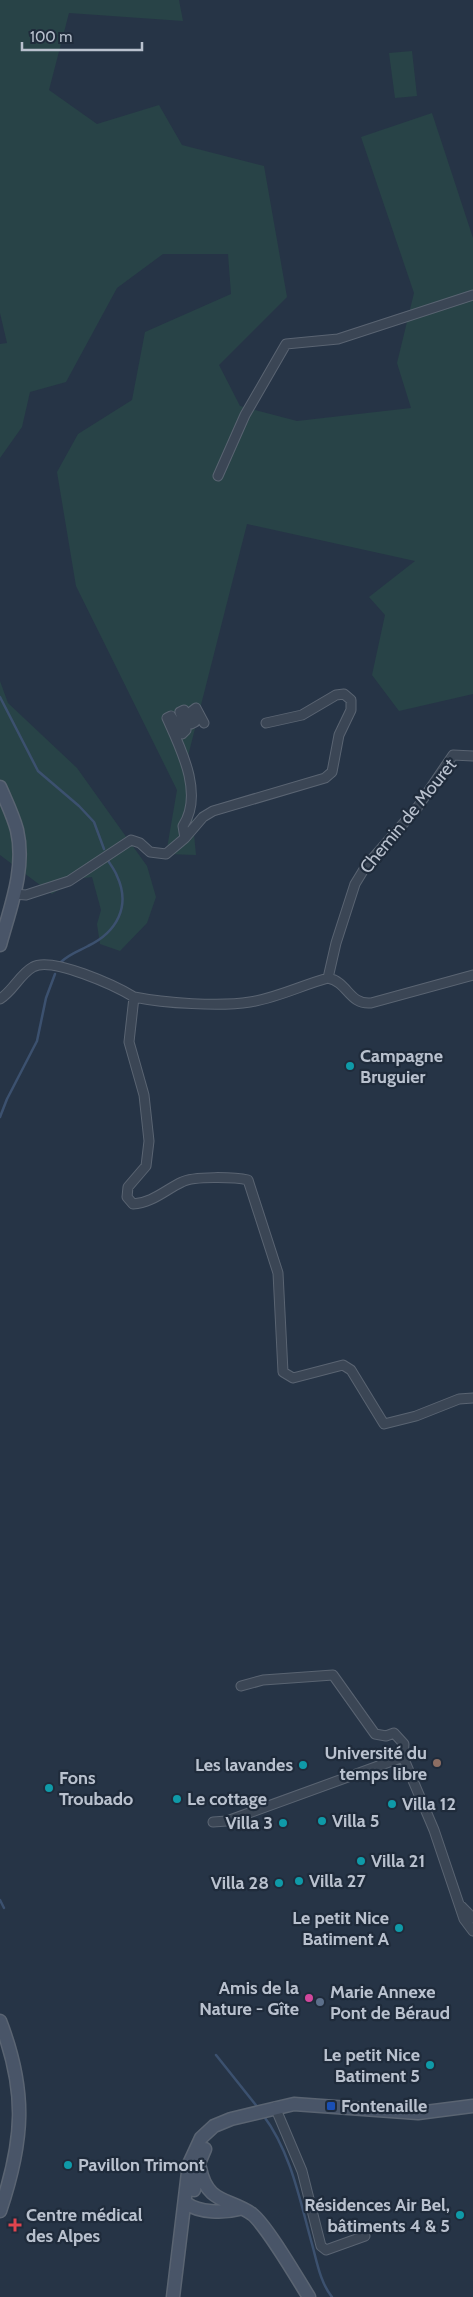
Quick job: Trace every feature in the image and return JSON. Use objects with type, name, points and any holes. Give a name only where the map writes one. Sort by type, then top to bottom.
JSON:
[{"type":"main road","points":[[0,786],[17,829],[20,869],[0,945]]},
{"type":"main road","points":[[0,2021],[14,2063],[21,2114],[10,2180],[0,2211]]},
{"type":"main road","points":[[401,2111],[444,2108],[473,2102]]},
{"type":"main road","points":[[180,2297],[190,2204],[189,2164],[201,2138],[222,2122],[294,2104],[401,2111],[441,2111],[473,2106]]},
{"type":"main road","points":[[173,2297],[190,2204],[203,2151],[219,2131],[249,2115]]},
{"type":"main road","points":[[199,2163],[204,2181],[211,2192],[225,2202],[251,2214],[259,2222],[309,2297]]},
{"type":"main road","points":[[190,2204],[202,2200],[239,2209]]},
{"type":"street","points":[[218,476],[245,416],[286,344],[338,339],[473,295]]},
{"type":"street","points":[[14,894],[26,895],[69,881],[131,840],[140,843],[150,852],[166,854],[203,817],[213,811],[325,778],[332,772],[339,735],[351,710],[351,700],[344,694],[336,695],[302,715],[266,723]]},
{"type":"street","points":[[184,838],[183,826],[189,818],[191,802],[190,771],[167,718],[171,716],[182,734],[186,730],[180,712],[184,710],[191,724],[195,722],[192,711],[196,708],[204,722]]},
{"type":"street","name":"Chemin de Mouret","points":[[328,978],[347,906],[355,884],[366,866],[406,822],[453,755],[473,756]]},
{"type":"street","points":[[0,999],[29,969],[34,966],[48,964],[89,975],[134,996],[153,1000],[223,1004],[249,1002],[328,978],[338,980],[356,1001],[362,1004],[371,1003],[473,975]]},
{"type":"street","points":[[134,996],[129,1042],[144,1094],[149,1141],[146,1166],[128,1188],[127,1197],[133,1204],[144,1204],[184,1180],[235,1177],[248,1180],[278,1273],[283,1372],[292,1378],[343,1365],[351,1370],[384,1424],[416,1416],[459,1399],[473,1398]]},
{"type":"street","points":[[241,1686],[263,1680],[333,1675],[375,1734],[386,1736],[394,1733],[404,1744],[403,1756],[434,1830],[464,1919],[473,1929]]},
{"type":"street","points":[[213,1822],[227,1821],[403,1756]]},
{"type":"street","points":[[461,1906],[473,1918]]},
{"type":"street","points":[[273,2108],[302,2171],[318,2242],[326,2250],[365,2236]]},
{"type":"green space","points":[[0,0],[179,0],[183,21],[69,13],[49,90],[97,124],[159,105],[182,145],[264,166],[287,297],[219,365],[240,406],[297,421],[411,408],[397,363],[414,293],[361,137],[432,113],[473,238],[473,694],[399,711],[372,675],[385,615],[369,597],[415,561],[247,524],[187,760],[196,855],[166,854],[177,790],[76,586],[57,472],[78,434],[132,400],[145,332],[231,294],[228,254],[163,254],[117,288],[66,382],[30,392],[22,427],[0,458],[0,344],[7,343],[0,313]]},
{"type":"green space","points":[[412,51],[417,96],[395,98],[389,53]]},
{"type":"green space","points":[[0,681],[8,703],[77,768],[147,866],[156,897],[147,923],[120,951],[100,944],[97,924],[101,910],[92,877],[76,879],[52,894],[0,855]]},
{"type":"waterway","points":[[0,697],[38,771],[79,806],[94,822],[104,849]]},
{"type":"waterway","points":[[61,962],[98,940],[114,926],[119,917],[122,908],[121,887],[107,859]]},
{"type":"waterway","points":[[0,1117],[7,1099],[37,1041],[46,998],[55,974]]},
{"type":"waterway","points":[[0,1900],[4,1908]]},
{"type":"waterway","points":[[216,2055],[259,2109]]},
{"type":"waterway","points":[[263,2115],[273,2129],[288,2161],[299,2194],[319,2272],[332,2297]]},
{"type":"place","name":"Campagne Bruguier","points":[[350,1066]]},
{"type":"place","name":"Université du temps libre","points":[[437,1763]]},
{"type":"place","name":"Les lavandes","points":[[303,1765]]},
{"type":"place","name":"Fons Troubado","points":[[49,1788]]},
{"type":"place","name":"Le cottage","points":[[177,1799]]},
{"type":"place","name":"Villa 12","points":[[392,1804]]},
{"type":"place","name":"Villa 5","points":[[322,1821]]},
{"type":"place","name":"Villa 3","points":[[283,1823]]},
{"type":"place","name":"Villa 21","points":[[361,1861]]},
{"type":"place","name":"Villa 27","points":[[299,1881]]},
{"type":"place","name":"Villa 28","points":[[279,1883]]},
{"type":"place","name":"Le petit Nice Batiment A","points":[[399,1928]]},
{"type":"place","name":"Amis de la Nature - Gîte","points":[[309,1998]]},
{"type":"place","name":"Marie Annexe Pont de Béraud","points":[[320,2002]]},
{"type":"place","name":"Le petit Nice Batiment 5","points":[[430,2065]]},
{"type":"place","name":"Fontenaille","points":[[331,2106]]},
{"type":"place","name":"Pavillon Trimont","points":[[68,2165]]},
{"type":"place","name":"Résidences Air Bel, bâtiments 4 & 5","points":[[460,2215]]},
{"type":"place","name":"Centre médical des Alpes","points":[[15,2225]]}]
